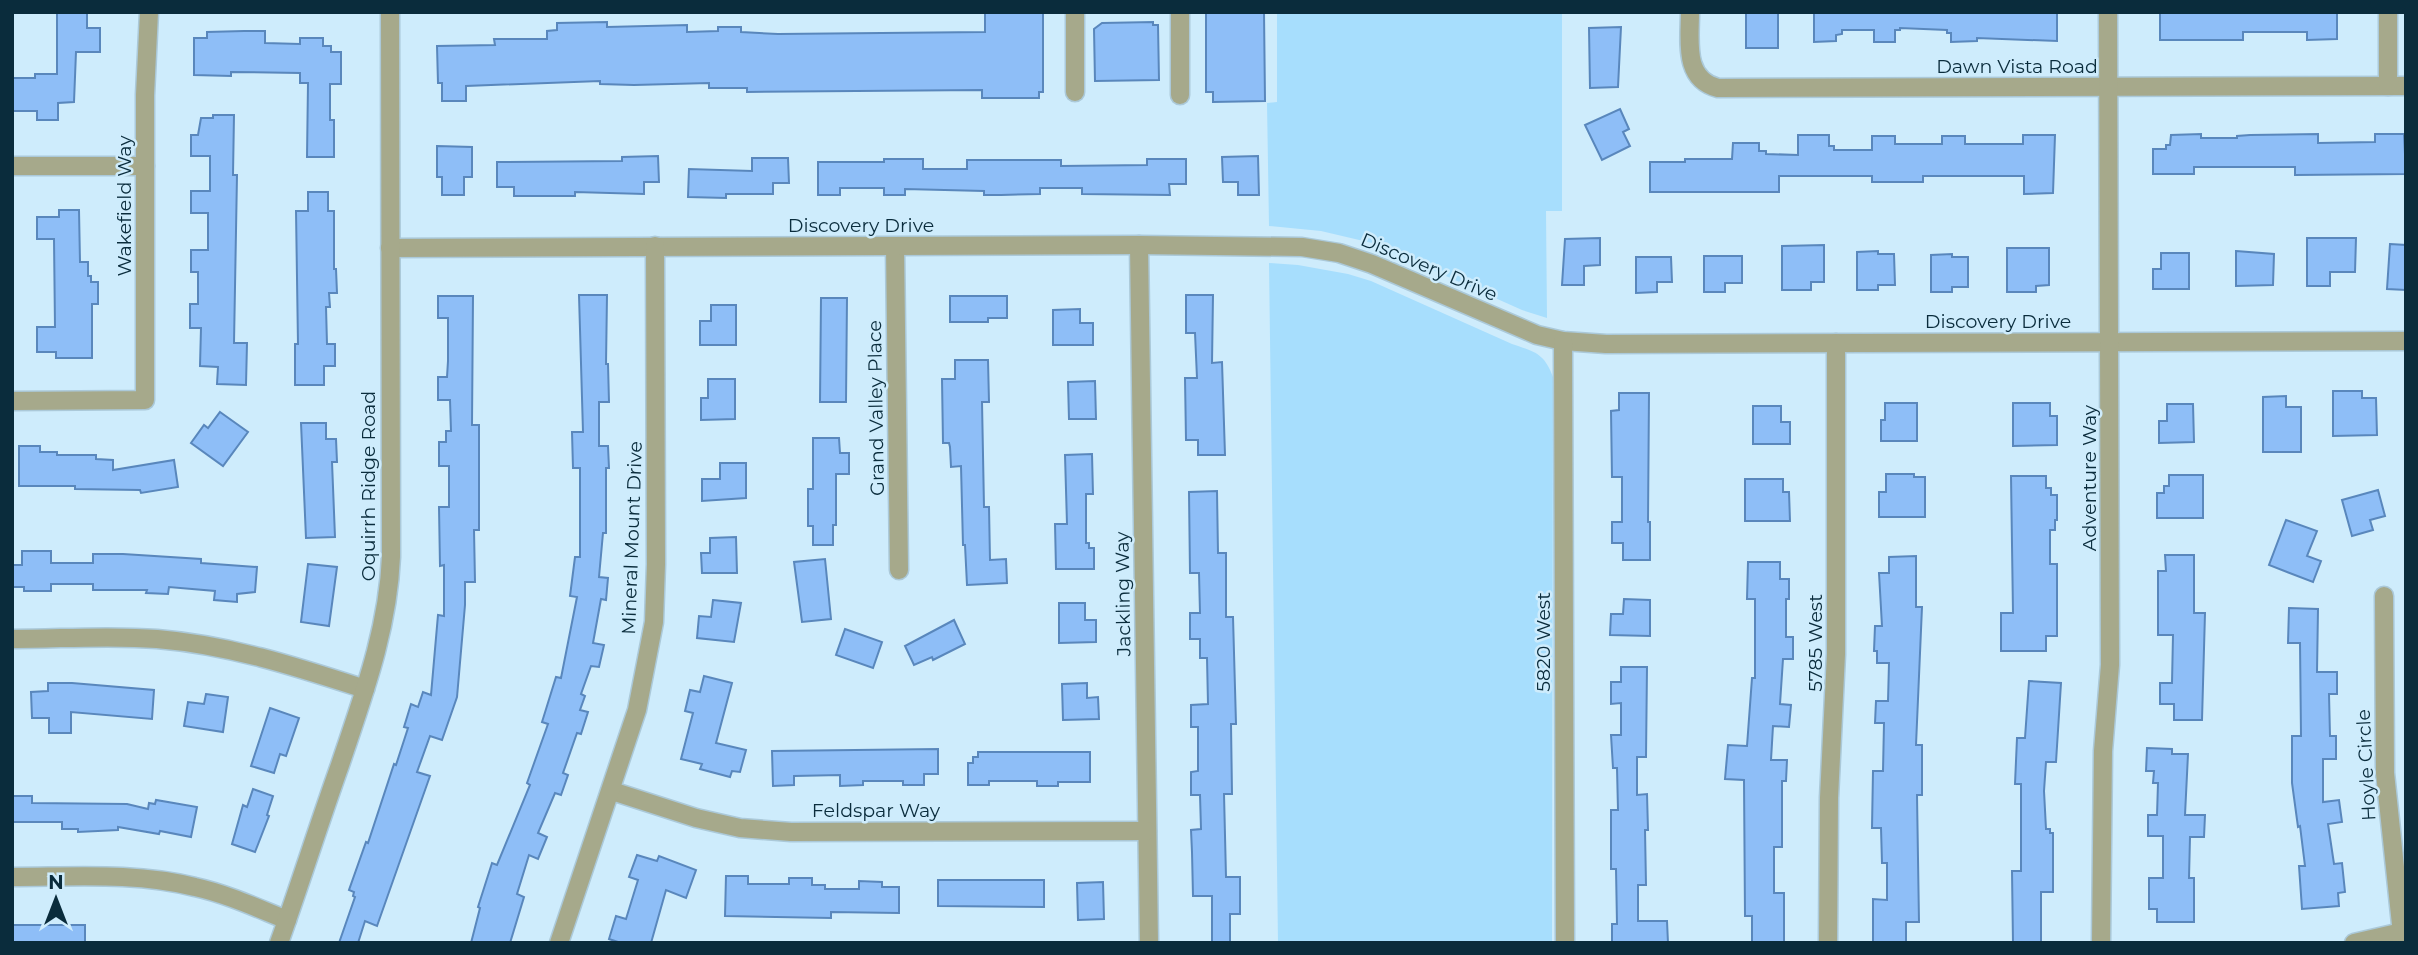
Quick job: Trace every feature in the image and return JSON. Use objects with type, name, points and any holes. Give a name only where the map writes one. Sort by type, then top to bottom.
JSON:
[{"type":"street","name":"Wakefield Way","points":[[12,401],[145,400],[145,95],[149,12]]},
{"type":"street","name":"Oquirrh Ridge Road","points":[[279,943],[365,689],[384,624],[390,575],[390,12]]},
{"type":"street","points":[[1075,12],[1075,92]]},
{"type":"street","points":[[1180,12],[1180,95]]},
{"type":"street","name":"Dawn Vista Road","points":[[1690,12],[1692,66],[1699,79],[1717,88],[2397,86]]},
{"type":"street","name":"Adventure Way","points":[[2101,943],[2102,762],[2110,665],[2108,12]]},
{"type":"street","points":[[2388,12],[2397,86]]},
{"type":"street","points":[[12,166],[145,166]]},
{"type":"street","name":"Discovery Drive","points":[[390,248],[1139,245],[1302,247],[1339,253],[1372,264],[1537,335],[1563,341],[1606,344],[2406,341]]},
{"type":"street","name":"Jackling Way","points":[[1139,245],[1149,943]]},
{"type":"street","name":"Mineral Mount Drive","points":[[559,943],[637,710],[654,622],[655,246]]},
{"type":"street","name":"Grand Valley Place","points":[[895,247],[899,570]]},
{"type":"street","name":"5820 West","points":[[1563,341],[1565,943]]},
{"type":"street","name":"5785 West","points":[[1828,943],[1829,798],[1836,654],[1836,343]]},
{"type":"street","name":"Hoyle Circle","points":[[2384,596],[2385,773],[2403,935]]},
{"type":"street","points":[[12,639],[154,638],[208,645],[259,656],[365,689]]},
{"type":"street","name":"Feldspar Way","points":[[612,791],[696,818],[740,828],[765,830],[1147,831]]},
{"type":"street","points":[[12,877],[126,877],[169,881],[212,891],[287,920]]},
{"type":"street","points":[[2354,943],[2403,935]]},
{"type":"shaded area","points":[[1277,12],[1562,12],[1562,211],[1546,211],[1547,318],[1522,310],[1372,243],[1321,231],[1269,226],[1267,103],[1277,102]]},
{"type":"shaded area","points":[[1269,263],[1298,265],[1371,281],[1533,352],[1546,363],[1553,377],[1552,943],[1278,943]]},
{"type":"building","points":[[57,12],[87,12],[87,28],[100,28],[100,52],[76,52],[74,102],[58,103],[58,120],[37,120],[37,111],[12,111],[12,78],[57,74]]},
{"type":"building","points":[[985,12],[1043,12],[1043,92],[1039,92],[1039,98],[982,98],[982,90],[747,92],[747,88],[709,88],[709,83],[634,85],[600,84],[600,81],[466,86],[466,101],[442,101],[442,83],[438,83],[437,46],[495,45],[494,39],[547,39],[547,31],[557,30],[557,23],[607,22],[607,27],[687,25],[687,32],[718,31],[718,27],[741,27],[741,32],[778,34],[985,32]]},
{"type":"building","points":[[1206,12],[1264,12],[1265,101],[1213,102],[1213,92],[1206,92]]},
{"type":"building","points":[[1746,12],[1778,12],[1778,48],[1746,48]]},
{"type":"building","points":[[1814,12],[2057,12],[2057,41],[1977,38],[1977,41],[1951,42],[1951,33],[1947,33],[1947,30],[1900,28],[1895,30],[1895,42],[1874,42],[1874,30],[1842,30],[1842,34],[1836,35],[1836,41],[1814,42]]},
{"type":"building","points":[[2160,12],[2337,12],[2337,39],[2307,40],[2307,32],[2243,32],[2243,40],[2160,40]]},
{"type":"building","points":[[1153,22],[1153,25],[1158,25],[1159,80],[1095,81],[1094,29],[1102,23]]},
{"type":"building","points":[[1621,27],[1618,87],[1590,88],[1589,28]]},
{"type":"building","points":[[265,31],[265,43],[300,44],[300,38],[323,38],[323,46],[331,46],[331,52],[341,52],[341,84],[330,84],[334,157],[307,157],[308,83],[300,83],[300,73],[231,72],[231,76],[194,75],[194,38],[207,38],[207,32]]},
{"type":"building","points":[[1620,109],[1629,129],[1623,132],[1630,146],[1602,160],[1585,125]]},
{"type":"building","points":[[213,115],[234,115],[233,175],[237,175],[234,343],[247,343],[246,385],[217,384],[218,367],[200,366],[201,328],[190,328],[190,304],[198,304],[198,272],[191,272],[191,250],[208,250],[208,213],[191,213],[191,191],[210,191],[210,156],[191,156],[191,135],[198,135],[201,118],[213,118]]},
{"type":"building","points":[[2201,134],[2201,138],[2237,138],[2250,135],[2318,134],[2318,143],[2375,142],[2375,134],[2404,134],[2406,174],[2295,175],[2295,167],[2194,167],[2194,174],[2153,174],[2153,149],[2166,149],[2166,145],[2170,145],[2171,135]]},
{"type":"building","points":[[1798,135],[1829,135],[1829,146],[1834,146],[1834,150],[1872,150],[1872,136],[1895,136],[1895,144],[1942,144],[1942,136],[1965,136],[1965,144],[2023,144],[2023,135],[2055,135],[2053,193],[2024,194],[2024,176],[1923,176],[1923,182],[1872,182],[1872,176],[1779,176],[1779,192],[1650,192],[1650,162],[1732,159],[1733,143],[1759,143],[1759,151],[1766,151],[1766,154],[1798,155]]},
{"type":"building","points":[[437,146],[472,147],[472,177],[464,177],[464,195],[442,195],[442,177],[437,177]]},
{"type":"building","points":[[658,156],[659,182],[644,182],[644,194],[575,192],[575,196],[514,196],[514,187],[497,187],[497,162],[622,161],[622,157]]},
{"type":"building","points":[[1258,156],[1259,195],[1238,195],[1238,182],[1223,182],[1222,157]]},
{"type":"building","points":[[752,158],[788,158],[789,183],[773,183],[773,194],[726,194],[726,198],[688,197],[689,169],[752,171]]},
{"type":"building","points":[[884,159],[923,159],[923,169],[967,169],[967,160],[1061,160],[1061,166],[1147,165],[1147,159],[1186,159],[1186,184],[1169,184],[1170,195],[1082,194],[1082,188],[1040,188],[1040,194],[984,195],[984,191],[905,189],[905,195],[884,195],[884,188],[840,188],[840,195],[818,195],[818,162],[884,162]]},
{"type":"building","points":[[308,192],[328,192],[328,211],[334,211],[334,269],[337,293],[329,293],[330,307],[326,307],[327,344],[335,344],[335,366],[324,366],[324,385],[295,385],[295,344],[298,344],[296,211],[308,211]]},
{"type":"building","points":[[59,210],[79,210],[80,262],[88,262],[91,282],[98,282],[98,304],[92,304],[92,358],[56,358],[56,352],[37,352],[37,327],[55,327],[54,239],[37,239],[37,217],[59,217]]},
{"type":"building","points":[[1600,238],[1600,265],[1584,266],[1584,285],[1562,285],[1565,239]]},
{"type":"building","points":[[2307,238],[2356,238],[2355,272],[2330,272],[2330,286],[2307,286]]},
{"type":"building","points":[[2390,244],[2406,245],[2406,290],[2387,289]]},
{"type":"building","points":[[1824,245],[1824,282],[1811,282],[1811,290],[1782,290],[1782,246]]},
{"type":"building","points":[[2007,248],[2049,248],[2049,285],[2036,286],[2036,292],[2007,292]]},
{"type":"building","points":[[1878,251],[1878,254],[1894,254],[1895,285],[1878,285],[1878,290],[1857,290],[1857,252]]},
{"type":"building","points":[[2236,251],[2274,254],[2273,285],[2236,286]]},
{"type":"building","points":[[2161,253],[2189,253],[2189,289],[2153,289],[2153,269],[2161,269]]},
{"type":"building","points":[[1952,254],[1952,257],[1968,257],[1968,287],[1952,287],[1952,292],[1931,292],[1931,255]]},
{"type":"building","points":[[1704,256],[1742,256],[1742,283],[1725,283],[1725,292],[1704,292]]},
{"type":"building","points":[[1636,257],[1671,257],[1672,282],[1657,282],[1657,292],[1636,293]]},
{"type":"building","points":[[579,295],[607,295],[606,364],[609,402],[599,402],[599,446],[608,446],[609,468],[606,468],[606,533],[603,533],[599,577],[608,578],[606,600],[601,599],[593,643],[604,645],[599,667],[591,666],[581,694],[585,696],[580,710],[588,712],[581,734],[577,733],[563,773],[568,775],[561,795],[555,793],[538,833],[547,837],[538,859],[529,855],[517,894],[524,897],[510,943],[471,943],[480,908],[478,907],[492,863],[497,865],[530,785],[527,783],[548,724],[542,722],[556,677],[561,678],[577,597],[570,596],[575,557],[580,557],[580,468],[573,468],[572,432],[583,432]]},
{"type":"building","points":[[1186,295],[1213,295],[1212,363],[1222,362],[1225,455],[1198,455],[1198,440],[1186,440],[1185,378],[1197,378],[1195,333],[1186,333]]},
{"type":"building","points":[[438,296],[473,296],[472,425],[479,425],[479,530],[474,530],[475,582],[465,582],[457,697],[442,740],[430,736],[417,772],[430,776],[377,926],[365,921],[358,943],[339,943],[355,897],[354,892],[349,890],[394,764],[396,765],[408,728],[404,727],[411,704],[418,707],[423,692],[431,695],[438,615],[444,616],[444,565],[440,566],[439,507],[449,507],[449,466],[439,466],[439,442],[446,442],[446,431],[451,431],[450,400],[438,400],[438,377],[447,377],[448,318],[438,318]]},
{"type":"building","points":[[950,296],[1007,296],[1007,318],[988,318],[988,322],[950,322]]},
{"type":"building","points":[[821,298],[847,298],[846,402],[820,402]]},
{"type":"building","points":[[711,305],[736,305],[736,345],[700,345],[700,321],[711,321]]},
{"type":"building","points":[[1080,309],[1080,323],[1093,323],[1093,345],[1053,345],[1053,310]]},
{"type":"building","points":[[955,360],[988,360],[989,402],[982,402],[984,507],[989,507],[990,560],[1006,559],[1007,583],[967,585],[961,466],[951,467],[949,443],[943,443],[942,379],[955,379]]},
{"type":"building","points":[[708,379],[735,379],[735,419],[701,420],[701,398],[708,398]]},
{"type":"building","points":[[1095,381],[1096,419],[1069,419],[1068,382]]},
{"type":"building","points":[[2333,391],[2362,391],[2362,398],[2376,398],[2377,435],[2333,436]]},
{"type":"building","points":[[1619,393],[1649,393],[1650,560],[1623,560],[1623,543],[1612,543],[1612,522],[1622,522],[1622,477],[1612,477],[1611,411],[1619,410]]},
{"type":"building","points":[[2286,396],[2286,407],[2301,407],[2301,452],[2263,452],[2263,397]]},
{"type":"building","points":[[1885,403],[1917,403],[1917,441],[1881,441],[1881,420],[1885,420]]},
{"type":"building","points":[[2013,403],[2050,403],[2050,416],[2057,416],[2057,445],[2013,446]]},
{"type":"building","points":[[2167,404],[2193,404],[2194,442],[2159,443],[2159,421],[2167,421]]},
{"type":"building","points":[[1753,406],[1781,406],[1781,422],[1790,422],[1790,444],[1753,444]]},
{"type":"building","points":[[220,412],[248,432],[223,466],[191,443],[204,425],[208,428]]},
{"type":"building","points":[[301,423],[326,423],[326,439],[336,439],[337,462],[332,462],[335,537],[306,538]]},
{"type":"building","points":[[813,438],[839,438],[840,453],[849,453],[849,474],[836,474],[836,525],[833,525],[833,545],[813,545],[813,526],[808,526],[808,489],[813,489]]},
{"type":"building","points":[[19,446],[40,446],[40,452],[57,452],[57,455],[96,455],[96,459],[113,460],[113,470],[174,460],[178,487],[141,493],[140,490],[75,489],[75,486],[19,486]]},
{"type":"building","points":[[1092,454],[1093,494],[1086,494],[1086,543],[1089,543],[1089,548],[1094,548],[1094,569],[1056,569],[1055,524],[1067,524],[1065,455]]},
{"type":"building","points":[[720,463],[746,463],[746,498],[702,501],[702,479],[720,479]]},
{"type":"building","points":[[1886,474],[1914,474],[1914,477],[1925,477],[1925,517],[1879,517],[1879,492],[1886,492]]},
{"type":"building","points":[[2169,475],[2203,475],[2203,518],[2157,518],[2157,493],[2164,493],[2164,486],[2169,486]]},
{"type":"building","points":[[2011,476],[2046,476],[2046,488],[2051,488],[2051,495],[2057,495],[2055,530],[2050,530],[2050,564],[2057,564],[2057,636],[2046,636],[2046,651],[2001,651],[2001,613],[2013,613]]},
{"type":"building","points":[[1745,479],[1783,479],[1783,492],[1789,492],[1790,521],[1745,521]]},
{"type":"building","points":[[2378,490],[2385,516],[2370,520],[2373,530],[2352,536],[2342,500]]},
{"type":"building","points":[[1217,491],[1218,553],[1226,553],[1226,617],[1233,617],[1236,724],[1231,724],[1232,794],[1224,794],[1226,877],[1240,877],[1240,914],[1230,914],[1230,943],[1212,943],[1212,896],[1193,896],[1191,830],[1201,829],[1200,795],[1191,795],[1191,772],[1198,771],[1198,727],[1191,727],[1191,705],[1208,704],[1207,658],[1200,658],[1200,639],[1190,639],[1190,613],[1200,613],[1199,573],[1190,573],[1189,492]]},
{"type":"building","points":[[2286,520],[2317,531],[2307,556],[2321,561],[2313,582],[2269,565]]},
{"type":"building","points":[[736,537],[737,573],[702,573],[701,553],[710,553],[710,538]]},
{"type":"building","points":[[22,551],[51,551],[51,563],[93,563],[93,554],[123,554],[201,559],[201,563],[257,567],[255,592],[237,594],[237,602],[214,600],[215,591],[169,587],[168,594],[146,593],[147,590],[93,590],[93,584],[51,584],[51,591],[24,591],[24,587],[12,587],[12,565],[22,565]]},
{"type":"building","points":[[2165,555],[2194,555],[2194,613],[2205,613],[2202,720],[2174,720],[2174,704],[2160,704],[2160,683],[2172,683],[2173,635],[2158,635],[2158,571],[2166,571]]},
{"type":"building","points":[[1916,556],[1916,607],[1922,607],[1916,745],[1922,745],[1922,795],[1917,795],[1919,922],[1906,922],[1906,943],[1873,943],[1873,899],[1887,900],[1887,863],[1882,863],[1881,828],[1872,828],[1873,771],[1883,771],[1884,723],[1875,723],[1876,701],[1888,701],[1889,663],[1877,663],[1877,651],[1874,651],[1875,626],[1882,626],[1879,573],[1889,573],[1889,557]]},
{"type":"building","points":[[825,559],[831,619],[802,622],[794,562]]},
{"type":"building","points":[[1748,562],[1780,562],[1780,579],[1789,579],[1786,637],[1793,637],[1793,659],[1783,659],[1780,704],[1791,705],[1789,727],[1773,726],[1771,760],[1787,760],[1786,781],[1782,781],[1782,847],[1774,847],[1774,893],[1784,893],[1784,943],[1752,943],[1752,916],[1745,916],[1744,780],[1725,779],[1728,745],[1747,746],[1752,678],[1755,678],[1755,599],[1747,599]]},
{"type":"building","points":[[308,564],[337,567],[329,626],[301,622]]},
{"type":"building","points":[[1624,599],[1650,600],[1650,636],[1610,635],[1611,614],[1623,614]]},
{"type":"building","points":[[713,600],[741,603],[734,642],[697,638],[699,616],[711,617]]},
{"type":"building","points":[[1059,603],[1085,603],[1085,620],[1096,620],[1096,642],[1059,643]]},
{"type":"building","points":[[2289,608],[2318,609],[2317,672],[2337,672],[2337,694],[2329,694],[2330,736],[2336,736],[2336,759],[2323,759],[2323,802],[2339,800],[2342,822],[2328,824],[2334,864],[2342,863],[2345,892],[2338,893],[2339,906],[2302,909],[2299,866],[2305,866],[2292,783],[2292,736],[2301,736],[2300,643],[2288,643]]},
{"type":"building","points":[[954,620],[965,644],[933,660],[932,657],[914,665],[905,646]]},
{"type":"building","points":[[845,629],[882,642],[873,668],[836,655]]},
{"type":"building","points":[[1621,667],[1647,667],[1646,757],[1637,757],[1637,795],[1647,794],[1648,830],[1645,830],[1646,885],[1638,885],[1638,921],[1667,921],[1668,943],[1612,943],[1612,924],[1617,924],[1616,869],[1611,869],[1611,810],[1618,810],[1617,768],[1613,768],[1611,735],[1621,735],[1621,703],[1611,704],[1611,682],[1621,682]]},
{"type":"building","points":[[704,676],[732,683],[716,743],[746,750],[740,772],[732,771],[730,777],[700,769],[702,764],[681,759],[693,713],[685,711],[690,690],[700,692]]},
{"type":"building","points":[[2029,681],[2061,683],[2056,762],[2046,762],[2044,791],[2046,829],[2053,833],[2053,892],[2041,892],[2041,943],[2013,943],[2012,871],[2021,871],[2021,784],[2015,784],[2017,738],[2025,738]]},
{"type":"building","points":[[48,683],[154,690],[152,719],[71,712],[71,733],[49,733],[49,718],[32,718],[31,692],[48,691]]},
{"type":"building","points":[[1087,683],[1087,698],[1098,697],[1099,719],[1063,720],[1062,684]]},
{"type":"building","points":[[206,694],[228,697],[223,732],[184,726],[188,702],[204,704]]},
{"type":"building","points":[[270,708],[299,718],[286,756],[280,754],[274,773],[251,766]]},
{"type":"building","points":[[2147,748],[2172,749],[2172,754],[2188,754],[2185,815],[2205,815],[2204,837],[2190,837],[2189,878],[2194,878],[2194,922],[2157,922],[2157,909],[2149,909],[2149,878],[2163,878],[2163,836],[2148,836],[2148,815],[2157,815],[2158,783],[2153,783],[2154,771],[2146,771]]},
{"type":"building","points":[[938,749],[938,774],[924,774],[924,785],[903,785],[903,781],[863,781],[863,785],[840,786],[840,775],[794,776],[794,785],[773,786],[772,751]]},
{"type":"building","points":[[978,752],[1090,752],[1090,782],[1058,782],[1058,786],[1037,786],[1037,781],[989,781],[989,785],[968,785],[968,763],[973,763],[973,757],[978,757]]},
{"type":"building","points":[[253,789],[273,796],[267,815],[269,816],[255,852],[232,844],[243,805],[247,807]]},
{"type":"building","points":[[12,796],[32,796],[32,803],[127,804],[148,809],[149,803],[155,804],[156,800],[197,807],[191,837],[118,827],[118,830],[78,832],[78,829],[62,829],[62,822],[12,822]]},
{"type":"building","points":[[637,855],[657,861],[659,856],[696,870],[686,898],[666,890],[651,943],[621,943],[609,939],[616,916],[626,919],[638,880],[629,877]]},
{"type":"building","points":[[726,876],[748,876],[748,884],[789,884],[789,878],[812,878],[812,885],[825,885],[825,889],[859,889],[859,881],[882,882],[882,887],[899,887],[899,913],[831,912],[831,918],[725,916]]},
{"type":"building","points":[[938,880],[1044,880],[1044,907],[938,906]]},
{"type":"building","points":[[1103,882],[1104,919],[1078,920],[1077,883]]},
{"type":"building","points":[[12,925],[85,925],[85,943],[12,943]]}]
